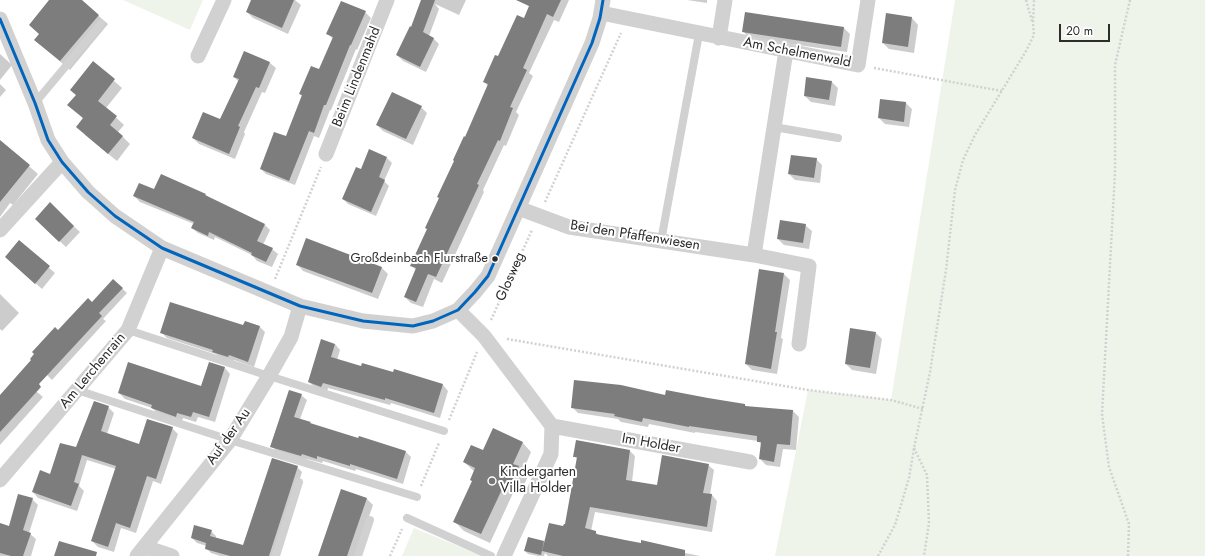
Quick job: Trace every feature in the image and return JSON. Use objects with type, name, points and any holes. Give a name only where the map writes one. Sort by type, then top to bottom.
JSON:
[{"type":"street","points":[[198,56],[224,0]]},
{"type":"street","name":"Beim Lindenmahd","points":[[326,154],[387,0]]},
{"type":"street","points":[[719,38],[725,0]]},
{"type":"street","name":"Am Schelmenwald","points":[[602,7],[628,19],[858,65],[868,0]]},
{"type":"street","points":[[0,19],[35,103],[48,140],[62,162],[88,192],[116,216],[162,248],[300,306],[362,321],[413,326],[433,321],[458,310],[488,276],[592,43],[602,7]]},
{"type":"street","points":[[754,255],[786,51]]},
{"type":"street","points":[[0,230],[62,162]]},
{"type":"street","name":"Bei den Pfaffenwiesen","points":[[518,208],[569,227],[754,255],[809,266],[799,344]]},
{"type":"street","name":"Am Lerchenrain","points":[[0,480],[128,330],[162,248]]},
{"type":"street","name":"Auf der Au","points":[[141,552],[230,440],[291,337],[300,306]]},
{"type":"street","points":[[458,310],[484,336],[552,426],[551,454],[504,556]]},
{"type":"street","name":"Im Holder","points":[[552,426],[750,462]]},
{"type":"street","points":[[141,552],[172,556]]},
{"type":"lane","points":[[35,103],[101,24]]},
{"type":"lane","points":[[661,241],[699,34]]},
{"type":"lane","points":[[774,127],[838,138]]},
{"type":"lane","points":[[128,330],[444,431]]},
{"type":"lane","points":[[77,390],[230,440],[417,497]]},
{"type":"lane","points":[[276,556],[299,482]]},
{"type":"lane","points":[[407,518],[491,556]]},
{"type":"lane","points":[[358,556],[370,520]]},
{"type":"path","points":[[1026,0],[1033,24]]},
{"type":"path","points":[[878,556],[895,526],[909,478],[930,372],[946,270],[955,190],[964,160],[975,136],[1034,35],[1034,0]]},
{"type":"path","points":[[1128,556],[1128,524],[1109,467],[1102,414],[1115,172],[1115,65],[1130,0]]},
{"type":"path","name":"Glosweg","points":[[417,497],[484,336],[628,19]]},
{"type":"path","points":[[858,65],[1002,91]]},
{"type":"path","points":[[269,294],[326,154]]},
{"type":"path","points":[[484,336],[800,389],[892,400],[923,409]]},
{"type":"path","points":[[914,448],[927,475],[929,522],[924,556]]},
{"type":"path","points":[[390,556],[407,518]]},
{"type":"shaded area","points":[[123,0],[203,0],[190,30]]},
{"type":"shaded area","points":[[955,0],[1205,0],[1205,556],[775,556],[808,390],[891,400]]},
{"type":"shaded area","points":[[414,528],[482,556],[402,556]]},
{"type":"building","points":[[49,0],[82,0],[99,15],[60,61],[34,40],[39,34],[29,25]]},
{"type":"building","points":[[251,0],[294,0],[282,28],[246,12]]},
{"type":"building","points":[[421,0],[435,0],[423,32],[434,38],[420,67],[396,55],[410,26],[411,27]]},
{"type":"building","points":[[516,0],[561,0],[553,17],[547,14],[523,68],[527,70],[510,107],[513,108],[500,141],[498,140],[477,184],[479,185],[436,277],[428,274],[416,302],[404,297],[416,268],[410,266],[427,229],[425,228],[439,198],[437,197],[488,84],[483,82],[495,55],[498,56],[517,15],[524,18],[529,6]]},
{"type":"building","points":[[341,1],[366,11],[350,45],[326,105],[324,105],[314,133],[309,131],[289,181],[260,169],[274,132],[286,136],[302,95],[299,94],[311,66],[319,69],[333,37],[326,34]]},
{"type":"building","points":[[745,12],[844,27],[841,47],[742,32]]},
{"type":"building","points":[[886,13],[912,17],[908,47],[882,43]]},
{"type":"building","points":[[244,51],[270,62],[259,88],[256,87],[238,126],[240,127],[229,154],[192,138],[203,112],[220,119],[239,79],[233,77]]},
{"type":"building","points":[[93,61],[115,79],[98,101],[117,116],[110,125],[123,136],[108,154],[76,127],[83,118],[67,105],[76,95],[70,90]]},
{"type":"building","points":[[806,77],[832,81],[829,100],[804,96]]},
{"type":"building","points":[[392,92],[422,106],[406,139],[376,125]]},
{"type":"building","points":[[880,99],[906,102],[904,122],[878,118]]},
{"type":"building","points":[[0,140],[30,165],[0,202]]},
{"type":"building","points":[[369,149],[387,157],[379,177],[385,180],[371,212],[342,199],[356,167],[361,169]]},
{"type":"building","points":[[791,155],[817,158],[814,178],[788,174]]},
{"type":"building","points":[[161,174],[206,194],[205,195],[265,224],[257,241],[273,248],[266,262],[251,255],[252,253],[209,232],[208,236],[191,228],[194,222],[133,196],[139,183],[154,189]]},
{"type":"building","points":[[50,202],[74,226],[59,242],[35,219]]},
{"type":"building","points":[[780,220],[806,224],[803,243],[777,239]]},
{"type":"building","points":[[306,238],[382,267],[372,293],[296,265]]},
{"type":"building","points":[[19,240],[50,266],[35,284],[5,257]]},
{"type":"building","points":[[759,269],[784,273],[771,369],[745,364]]},
{"type":"building","points":[[113,279],[123,288],[99,313],[102,316],[39,384],[41,387],[0,432],[0,395],[31,360],[30,359],[34,354],[32,352],[55,327],[58,330],[88,298],[92,302]]},
{"type":"building","points":[[170,302],[243,325],[245,321],[260,326],[248,362],[229,355],[228,357],[212,352],[213,350],[160,333]]},
{"type":"building","points":[[850,328],[876,332],[870,368],[845,364]]},
{"type":"building","points":[[321,339],[335,344],[331,357],[361,366],[362,363],[393,372],[394,369],[443,384],[434,413],[385,398],[385,400],[323,383],[321,387],[308,382]]},
{"type":"building","points":[[128,362],[201,386],[209,362],[225,367],[209,417],[193,412],[191,417],[177,413],[176,417],[151,408],[152,405],[118,393]]},
{"type":"building","points":[[574,380],[621,385],[665,395],[666,390],[745,404],[745,406],[793,410],[790,445],[777,444],[774,462],[759,459],[761,442],[757,442],[757,436],[689,427],[643,418],[642,422],[614,416],[615,414],[571,408]]},
{"type":"building","points":[[289,390],[302,394],[294,417],[358,438],[359,436],[406,451],[397,479],[350,464],[350,466],[317,456],[317,459],[302,454],[301,456],[270,447]]},
{"type":"building","points":[[94,401],[109,406],[101,431],[139,444],[147,419],[173,427],[156,479],[147,476],[130,528],[116,523],[108,547],[91,541],[116,466],[82,455],[74,482],[79,484],[71,506],[32,492],[40,470],[50,474],[60,443],[76,447]]},
{"type":"building","name":"Kindergarten Villa Holder","points":[[493,428],[523,442],[513,464],[519,466],[510,485],[505,483],[481,534],[453,522],[472,481],[470,480],[475,468],[463,462],[471,445],[483,450]]},
{"type":"building","points":[[576,440],[630,450],[626,480],[657,485],[662,455],[709,464],[703,493],[712,494],[707,527],[590,507],[585,528],[596,531],[596,534],[641,543],[641,540],[685,550],[685,556],[563,556],[542,551],[549,523],[563,526],[565,524],[577,457],[573,457]]},
{"type":"building","points":[[272,458],[298,466],[269,556],[230,556],[205,549],[206,543],[191,538],[194,525],[212,530],[210,536],[243,545]]},
{"type":"building","points":[[341,489],[367,498],[347,556],[318,556]]},
{"type":"building","points":[[18,494],[33,498],[23,530],[31,533],[23,556],[11,556],[0,553],[0,523],[9,526]]},
{"type":"building","points":[[528,537],[544,541],[541,555],[524,551]]},
{"type":"building","points":[[59,541],[97,552],[96,556],[54,556]]},
{"type":"transit line","points":[[0,19],[35,103],[48,140],[62,162],[88,192],[115,216],[162,248],[300,306],[363,321],[413,326],[433,321],[458,310],[488,276],[592,43],[600,18],[603,0]]},
{"type":"place","name":"Großdeinbach Flurstraße","points":[[495,259]]},
{"type":"place","name":"Kindergarten Villa Holder","points":[[492,481]]}]
